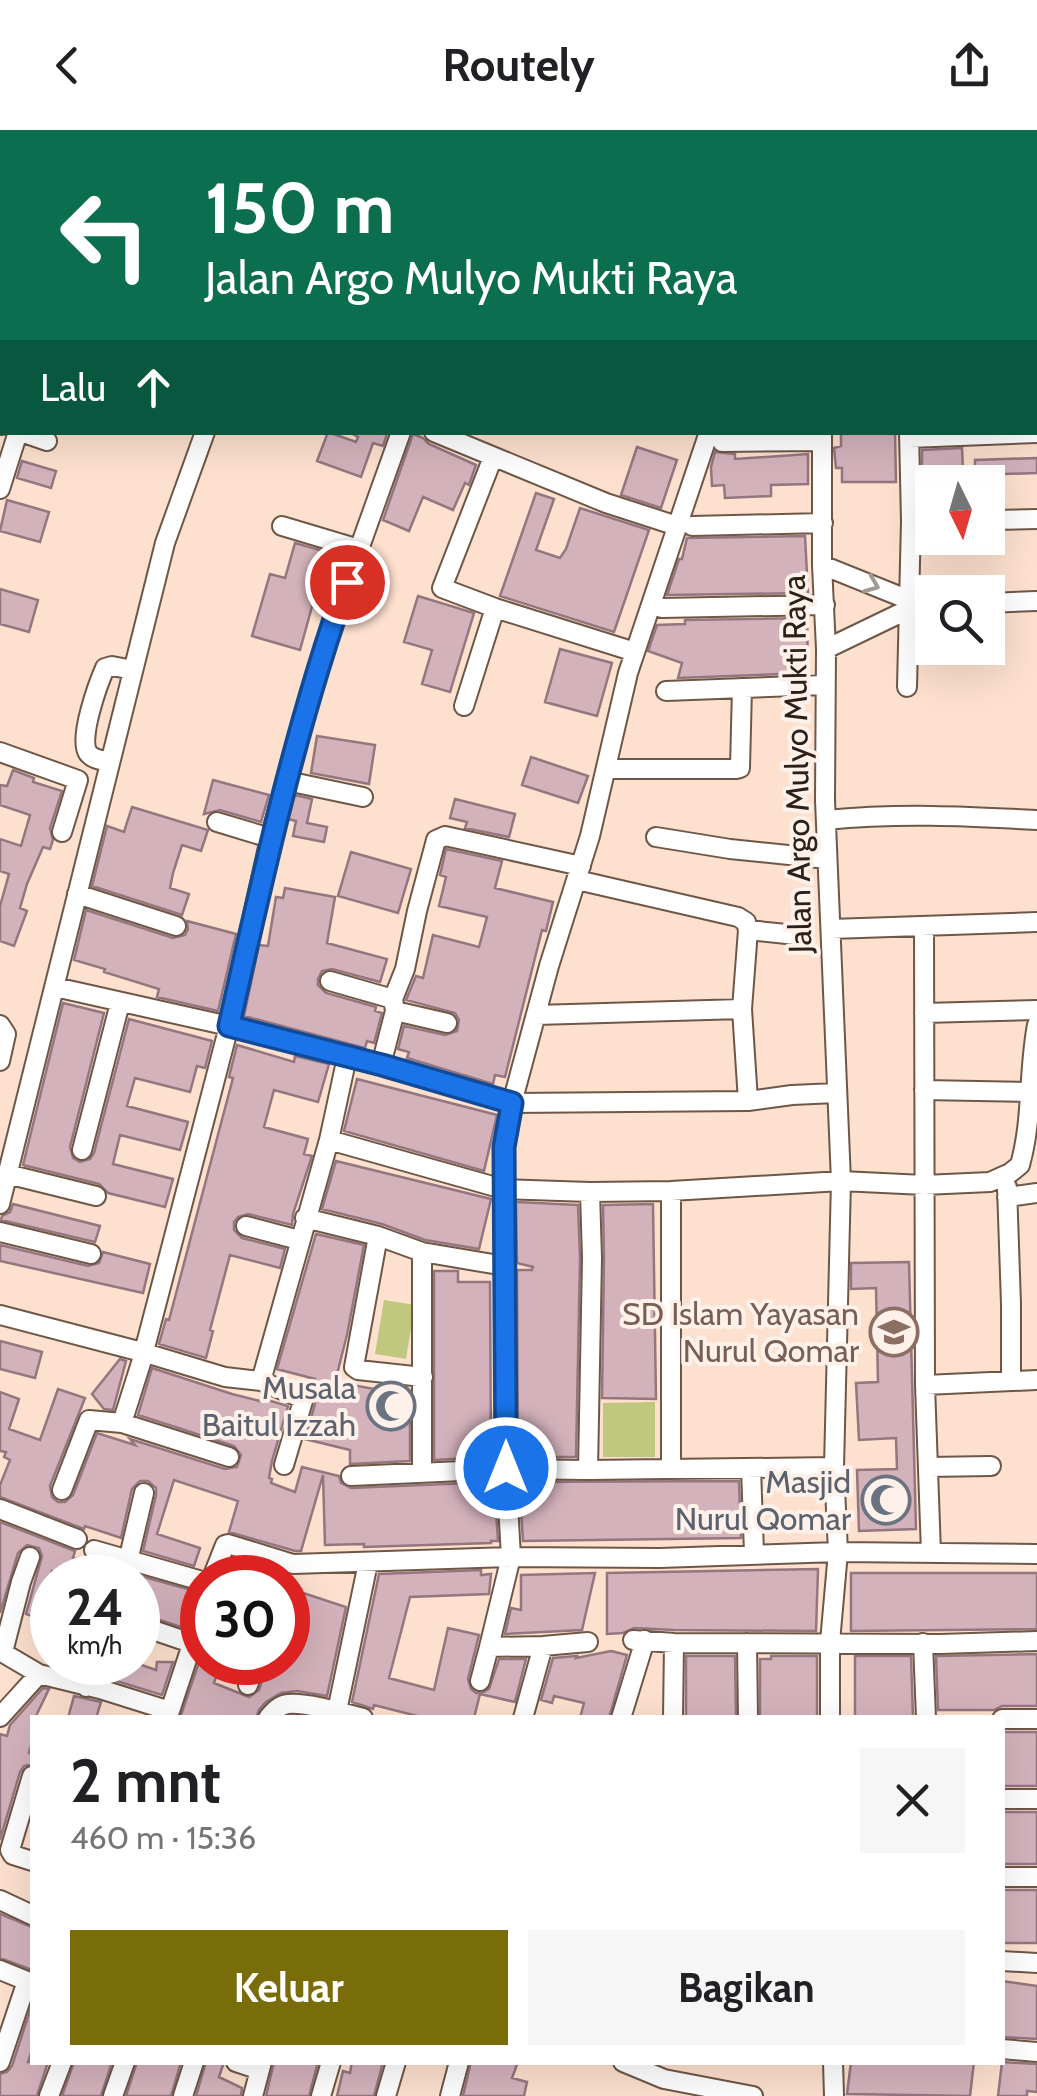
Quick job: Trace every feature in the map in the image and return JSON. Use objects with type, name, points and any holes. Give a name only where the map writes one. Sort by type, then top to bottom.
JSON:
[{"type":"street","points":[[0,489],[19,435]]},
{"type":"street","points":[[28,435],[47,442]]},
{"type":"street","points":[[0,1204],[77,894],[125,668],[205,435]]},
{"type":"street","points":[[122,1424],[229,1026],[270,838],[324,648],[399,435]]},
{"type":"street","points":[[442,435],[606,503],[684,526],[822,523]]},
{"type":"street","points":[[909,435],[916,575]]},
{"type":"street","points":[[480,1681],[511,1557],[506,1468],[504,1147],[536,1014],[607,769],[628,673],[716,437],[822,436]]},
{"type":"street","name":"Jalan Argo Mulyo Mukti Raya","points":[[822,436],[827,859],[842,1180],[834,1467],[838,1552],[830,1642],[830,1715]]},
{"type":"street","points":[[493,456],[442,588],[635,652]]},
{"type":"street","points":[[1005,520],[1037,519]]},
{"type":"street","points":[[282,526],[359,549]]},
{"type":"street","points":[[822,564],[915,604]]},
{"type":"street","points":[[1005,602],[1037,601]]},
{"type":"street","points":[[662,608],[825,605]]},
{"type":"street","points":[[826,649],[915,606]]},
{"type":"street","points":[[464,706],[495,608]]},
{"type":"street","points":[[908,687],[915,630]]},
{"type":"street","points":[[104,761],[86,750],[84,734],[102,671],[107,666],[125,668]]},
{"type":"street","points":[[666,691],[824,685]]},
{"type":"street","points":[[607,769],[740,768],[742,688]]},
{"type":"street","points":[[0,752],[75,778],[78,784],[62,832]]},
{"type":"street","points":[[286,781],[363,797]]},
{"type":"street","points":[[826,820],[942,814],[1037,820]]},
{"type":"street","points":[[218,822],[270,838]]},
{"type":"street","points":[[382,1065],[436,840],[446,836],[738,916],[746,922],[742,1009],[748,1101]]},
{"type":"street","points":[[656,837],[827,859]]},
{"type":"street","points":[[77,894],[176,926]]},
{"type":"street","points":[[831,929],[1037,922]]},
{"type":"street","points":[[924,926],[924,1385],[930,1553]]},
{"type":"street","points":[[748,930],[796,935]]},
{"type":"street","points":[[330,981],[447,1023]]},
{"type":"street","points":[[54,987],[229,1026],[512,1103],[748,1101],[792,1094],[836,1094]]},
{"type":"street","points":[[82,1150],[120,1003]]},
{"type":"street","points":[[536,1014],[742,1009]]},
{"type":"street","points":[[924,1013],[1037,1010]]},
{"type":"street","points":[[0,1024],[6,1034],[0,1061]]},
{"type":"street","points":[[329,1140],[503,1188],[590,1192],[842,1180],[924,1185],[990,1182],[1020,1165],[1033,1120],[1028,1092],[1036,1036]]},
{"type":"street","points":[[260,1381],[329,1140],[346,1057]]},
{"type":"street","points":[[924,1090],[1028,1092]]},
{"type":"street","points":[[7,1174],[96,1196]]},
{"type":"street","points":[[671,1191],[671,1468]]},
{"type":"street","points":[[588,1470],[590,1192]]},
{"type":"street","points":[[1011,1380],[1007,1192],[1037,1193]]},
{"type":"street","points":[[306,1218],[422,1252],[505,1266]]},
{"type":"street","points":[[246,1226],[299,1240]]},
{"type":"street","points":[[0,1232],[91,1254]]},
{"type":"street","points":[[378,1236],[354,1367],[423,1378]]},
{"type":"street","points":[[422,1252],[422,1471]]},
{"type":"street","points":[[0,1315],[225,1378],[260,1381],[302,1398],[284,1465]]},
{"type":"street","points":[[924,1385],[1037,1380]]},
{"type":"street","points":[[62,1490],[89,1420],[122,1424],[229,1456]]},
{"type":"street","points":[[928,1467],[991,1466]]},
{"type":"street","points":[[352,1476],[506,1468],[834,1467]]},
{"type":"street","points":[[751,1468],[754,1553]]},
{"type":"street","points":[[128,1555],[144,1493]]},
{"type":"street","points":[[0,1509],[77,1540]]},
{"type":"street","points":[[223,1555],[228,1544],[264,1555]]},
{"type":"street","points":[[94,1550],[115,1555]]},
{"type":"street","points":[[310,1564],[754,1553],[1037,1554]]},
{"type":"street","points":[[30,1557],[2,1652],[30,1669]]},
{"type":"street","points":[[337,1711],[368,1564]]},
{"type":"street","points":[[622,1715],[639,1640],[1037,1641]]},
{"type":"street","points":[[489,1647],[588,1642]]},
{"type":"street","points":[[672,1715],[674,1643]]},
{"type":"street","points":[[747,1643],[748,1715]]},
{"type":"street","points":[[923,1643],[926,1715]]},
{"type":"street","points":[[523,1715],[543,1646]]},
{"type":"street","points":[[79,1685],[170,1711],[180,1683]]},
{"type":"street","points":[[0,1717],[30,1684]]},
{"type":"street","points":[[270,1715],[287,1704],[352,1715]]},
{"type":"street","points":[[1005,1719],[1037,1719]]},
{"type":"street","points":[[30,1783],[10,1850],[30,1861]]},
{"type":"street","points":[[1005,1799],[1037,1799]]},
{"type":"street","points":[[1005,1877],[1037,1877]]},
{"type":"street","points":[[0,1900],[30,1914]]},
{"type":"street","points":[[1005,1960],[1037,1963]]},
{"type":"street","points":[[0,1970],[30,1982],[0,2062]]},
{"type":"street","points":[[1005,2049],[1037,2052]]},
{"type":"street","points":[[49,2096],[61,2065]]},
{"type":"street","points":[[113,2096],[124,2065]]},
{"type":"street","points":[[183,2096],[193,2065]]},
{"type":"street","points":[[321,2096],[330,2065]]},
{"type":"street","points":[[386,2096],[395,2065]]},
{"type":"street","points":[[450,2096],[454,2065]]},
{"type":"street","points":[[628,2065],[662,2088],[747,2095]]},
{"type":"street","points":[[833,2065],[834,2096]]},
{"type":"street","points":[[253,2096],[261,2066]]},
{"type":"green space","points":[[384,1300],[415,1305],[406,1359],[375,1354]]},
{"type":"green space","points":[[655,1402],[655,1457],[603,1457],[603,1403]]},
{"type":"building","points":[[327,435],[356,442],[358,437],[354,435],[387,435],[383,446],[373,443],[361,477],[317,461]]},
{"type":"building","points":[[413,435],[476,465],[453,510],[423,497],[409,531],[383,520]]},
{"type":"building","points":[[841,435],[895,435],[896,482],[842,482],[842,468],[836,468],[834,448],[841,446]]},
{"type":"building","points":[[637,447],[677,460],[661,508],[621,495]]},
{"type":"building","points":[[962,448],[963,465],[922,465],[922,450]]},
{"type":"building","points":[[715,452],[735,454],[735,459],[808,454],[808,484],[771,485],[771,496],[725,498],[724,485],[712,486]]},
{"type":"building","points":[[1037,458],[1037,473],[1005,474],[1005,465],[975,465],[975,460]]},
{"type":"building","points":[[22,461],[56,471],[51,488],[17,478]]},
{"type":"building","points":[[536,493],[554,499],[536,550],[560,558],[580,508],[649,530],[614,632],[500,596]]},
{"type":"building","points":[[7,500],[49,512],[40,542],[0,531]]},
{"type":"building","points":[[805,536],[808,593],[667,595],[687,538]]},
{"type":"building","points":[[295,543],[327,552],[300,650],[252,636],[270,574],[285,578]]},
{"type":"building","points":[[0,589],[38,600],[29,632],[0,624]]},
{"type":"building","points":[[418,596],[474,613],[450,692],[422,684],[432,650],[404,642]]},
{"type":"building","points":[[807,618],[808,673],[678,678],[682,663],[648,651],[657,625],[685,624],[685,620]]},
{"type":"building","points":[[560,649],[612,663],[597,716],[545,702]]},
{"type":"building","points":[[317,736],[375,745],[369,784],[311,773]]},
{"type":"building","points":[[531,757],[588,776],[578,803],[522,785]]},
{"type":"building","points":[[13,770],[34,778],[33,782],[62,791],[50,828],[50,849],[43,847],[27,884],[20,908],[27,911],[14,946],[0,941],[0,906],[9,874],[0,871],[0,839],[21,846],[30,815],[0,805],[0,785],[7,786]]},
{"type":"building","points":[[213,780],[269,795],[261,822],[220,810],[204,814]]},
{"type":"building","points":[[295,795],[312,799],[307,823],[327,827],[324,842],[293,836],[296,821],[288,819]]},
{"type":"building","points":[[455,799],[515,814],[509,837],[465,828],[467,822],[450,818]]},
{"type":"building","points":[[132,807],[208,830],[201,851],[182,845],[173,873],[170,888],[189,894],[182,915],[92,886],[107,826],[124,832]]},
{"type":"building","points":[[446,849],[502,861],[495,888],[553,902],[546,931],[542,930],[505,1077],[495,1075],[493,1084],[407,1058],[409,1052],[398,1049],[404,1026],[445,1035],[457,1031],[459,1020],[455,1013],[406,1000],[416,976],[423,978],[433,935],[479,947],[487,917],[439,906],[446,877],[440,875]]},
{"type":"building","points":[[351,852],[411,869],[398,913],[338,896]]},
{"type":"building","points":[[285,888],[335,897],[327,943],[387,959],[380,982],[332,969],[322,971],[318,979],[326,993],[376,1007],[375,1011],[382,1013],[374,1043],[367,1041],[365,1048],[244,1016],[259,945],[268,946],[276,897],[283,898]]},
{"type":"building","points":[[86,910],[173,938],[185,935],[187,921],[236,934],[218,1011],[157,997],[159,989],[74,960]]},
{"type":"building","points":[[63,1003],[104,1013],[70,1147],[73,1158],[80,1162],[94,1153],[129,1019],[212,1041],[205,1068],[197,1066],[190,1092],[135,1078],[127,1106],[188,1122],[180,1150],[120,1135],[113,1164],[173,1179],[165,1207],[108,1193],[99,1184],[23,1165]]},
{"type":"building","points":[[237,1045],[294,1062],[295,1056],[329,1064],[318,1102],[274,1090],[264,1127],[308,1139],[304,1154],[312,1156],[292,1225],[248,1214],[234,1222],[234,1230],[242,1238],[285,1249],[280,1268],[230,1255],[206,1358],[159,1344],[166,1319],[169,1320],[233,1078],[229,1077]]},
{"type":"building","points":[[357,1079],[497,1115],[484,1171],[344,1131]]},
{"type":"building","points":[[336,1161],[491,1199],[479,1249],[425,1240],[322,1209]]},
{"type":"building","points":[[516,1202],[578,1205],[576,1457],[518,1457],[517,1270],[533,1267],[517,1263]]},
{"type":"building","points":[[13,1204],[100,1226],[95,1242],[1,1220]]},
{"type":"building","points":[[653,1204],[656,1399],[602,1398],[603,1205]]},
{"type":"building","points":[[316,1234],[364,1245],[335,1382],[380,1390],[398,1387],[410,1395],[410,1461],[350,1464],[350,1450],[305,1439],[315,1404],[315,1379],[277,1369]]},
{"type":"building","points":[[0,1245],[88,1266],[99,1263],[103,1252],[150,1264],[143,1293],[0,1261]]},
{"type":"building","points":[[909,1262],[916,1529],[859,1531],[857,1470],[897,1469],[896,1438],[859,1440],[856,1383],[878,1382],[876,1288],[851,1289],[851,1263]]},
{"type":"building","points":[[434,1271],[458,1271],[458,1282],[490,1282],[491,1457],[434,1460]]},
{"type":"building","points":[[0,1341],[42,1352],[35,1378],[0,1369]]},
{"type":"building","points":[[120,1359],[126,1361],[113,1410],[104,1409],[92,1394]]},
{"type":"building","points":[[152,1368],[232,1394],[288,1406],[272,1461],[271,1483],[295,1492],[302,1467],[339,1476],[341,1483],[351,1488],[494,1482],[498,1541],[325,1545],[323,1475],[301,1551],[229,1532],[238,1501],[174,1480],[157,1534],[200,1548],[198,1555],[180,1555],[180,1562],[143,1551],[156,1495],[156,1488],[148,1481],[140,1481],[132,1489],[121,1538],[85,1526],[84,1529],[0,1497],[0,1485],[10,1460],[4,1457],[6,1452],[0,1451],[0,1392],[19,1399],[9,1429],[40,1440],[58,1389],[85,1398],[50,1486],[52,1497],[58,1502],[73,1495],[97,1433],[135,1445],[130,1439],[225,1469],[237,1467],[241,1455],[234,1446],[138,1415]]},
{"type":"building","points":[[739,1481],[741,1538],[523,1541],[519,1482]]},
{"type":"building","points":[[0,1522],[75,1551],[74,1555],[42,1555],[39,1548],[27,1545],[18,1553],[0,1613]]},
{"type":"building","points":[[818,1569],[816,1631],[634,1628],[607,1634],[607,1573]]},
{"type":"building","points":[[481,1570],[481,1575],[491,1574],[489,1594],[410,1597],[389,1678],[434,1690],[448,1628],[479,1635],[468,1679],[476,1693],[489,1689],[499,1659],[526,1659],[515,1702],[480,1694],[475,1715],[413,1715],[352,1702],[379,1574]]},
{"type":"building","points":[[595,1573],[582,1630],[505,1634],[511,1608],[521,1610],[521,1575]]},
{"type":"building","points":[[851,1573],[1037,1573],[1037,1629],[851,1631]]},
{"type":"building","points":[[160,1581],[180,1587],[180,1627],[160,1620]]},
{"type":"building","points":[[310,1595],[346,1607],[327,1696],[297,1691],[281,1693],[266,1702],[257,1715],[181,1715],[191,1685],[219,1685],[249,1697],[261,1685],[310,1685]]},
{"type":"building","points":[[611,1651],[627,1655],[610,1715],[581,1715],[584,1703],[554,1696],[552,1703],[541,1700],[553,1658]]},
{"type":"building","points":[[1037,1654],[1037,1706],[938,1710],[936,1656]]},
{"type":"building","points":[[686,1656],[735,1656],[736,1715],[686,1715]]},
{"type":"building","points":[[817,1656],[817,1715],[760,1715],[760,1659]]},
{"type":"building","points":[[855,1656],[911,1656],[913,1715],[855,1715]]},
{"type":"building","points":[[160,1662],[173,1662],[162,1695],[129,1685],[160,1685]]},
{"type":"building","points":[[43,1688],[49,1689],[36,1715],[30,1715],[30,1764],[20,1772],[0,1840],[0,1734],[7,1736],[10,1725]]},
{"type":"building","points":[[74,1696],[101,1702],[97,1715],[69,1715]]},
{"type":"building","points":[[1005,1732],[1037,1732],[1037,1786],[1005,1786]]},
{"type":"building","points":[[1005,1812],[1037,1812],[1037,1864],[1005,1864]]},
{"type":"building","points":[[1005,1890],[1037,1890],[1037,1943],[1005,1943]]},
{"type":"building","points":[[0,1914],[30,1926],[30,1969],[0,1958]]},
{"type":"building","points":[[1005,1981],[1037,1986],[1037,2039],[1005,2037]]},
{"type":"building","points":[[30,2010],[28,2062],[47,2065],[37,2096],[0,2096],[0,2074],[12,2066]]},
{"type":"building","points":[[1005,2062],[1037,2064],[1037,2092],[998,2096]]},
{"type":"building","points":[[73,2065],[111,2065],[101,2096],[62,2096]]},
{"type":"building","points":[[136,2065],[180,2065],[171,2096],[126,2096]]},
{"type":"building","points":[[205,2065],[223,2065],[219,2077],[242,2088],[241,2096],[196,2096]]},
{"type":"building","points":[[273,2065],[317,2065],[309,2096],[266,2096]]},
{"type":"building","points":[[351,2065],[382,2065],[374,2096],[337,2096],[343,2071],[350,2073]]},
{"type":"building","points":[[470,2065],[517,2065],[512,2078],[527,2082],[524,2096],[463,2096]]},
{"type":"building","points":[[851,2065],[974,2065],[970,2096],[847,2094]]},
{"type":"place","name":"SD Islam Yayasan Nurul Qomar","points":[[894,1332]]},
{"type":"place","name":"Musala Baitul Izzah","points":[[391,1406]]},
{"type":"place","name":"Masjid Nurul Qomar","points":[[886,1500]]},
{"type":"route","points":[[347,582],[324,648],[270,838],[229,1026],[512,1103],[504,1147],[506,1468]]}]
